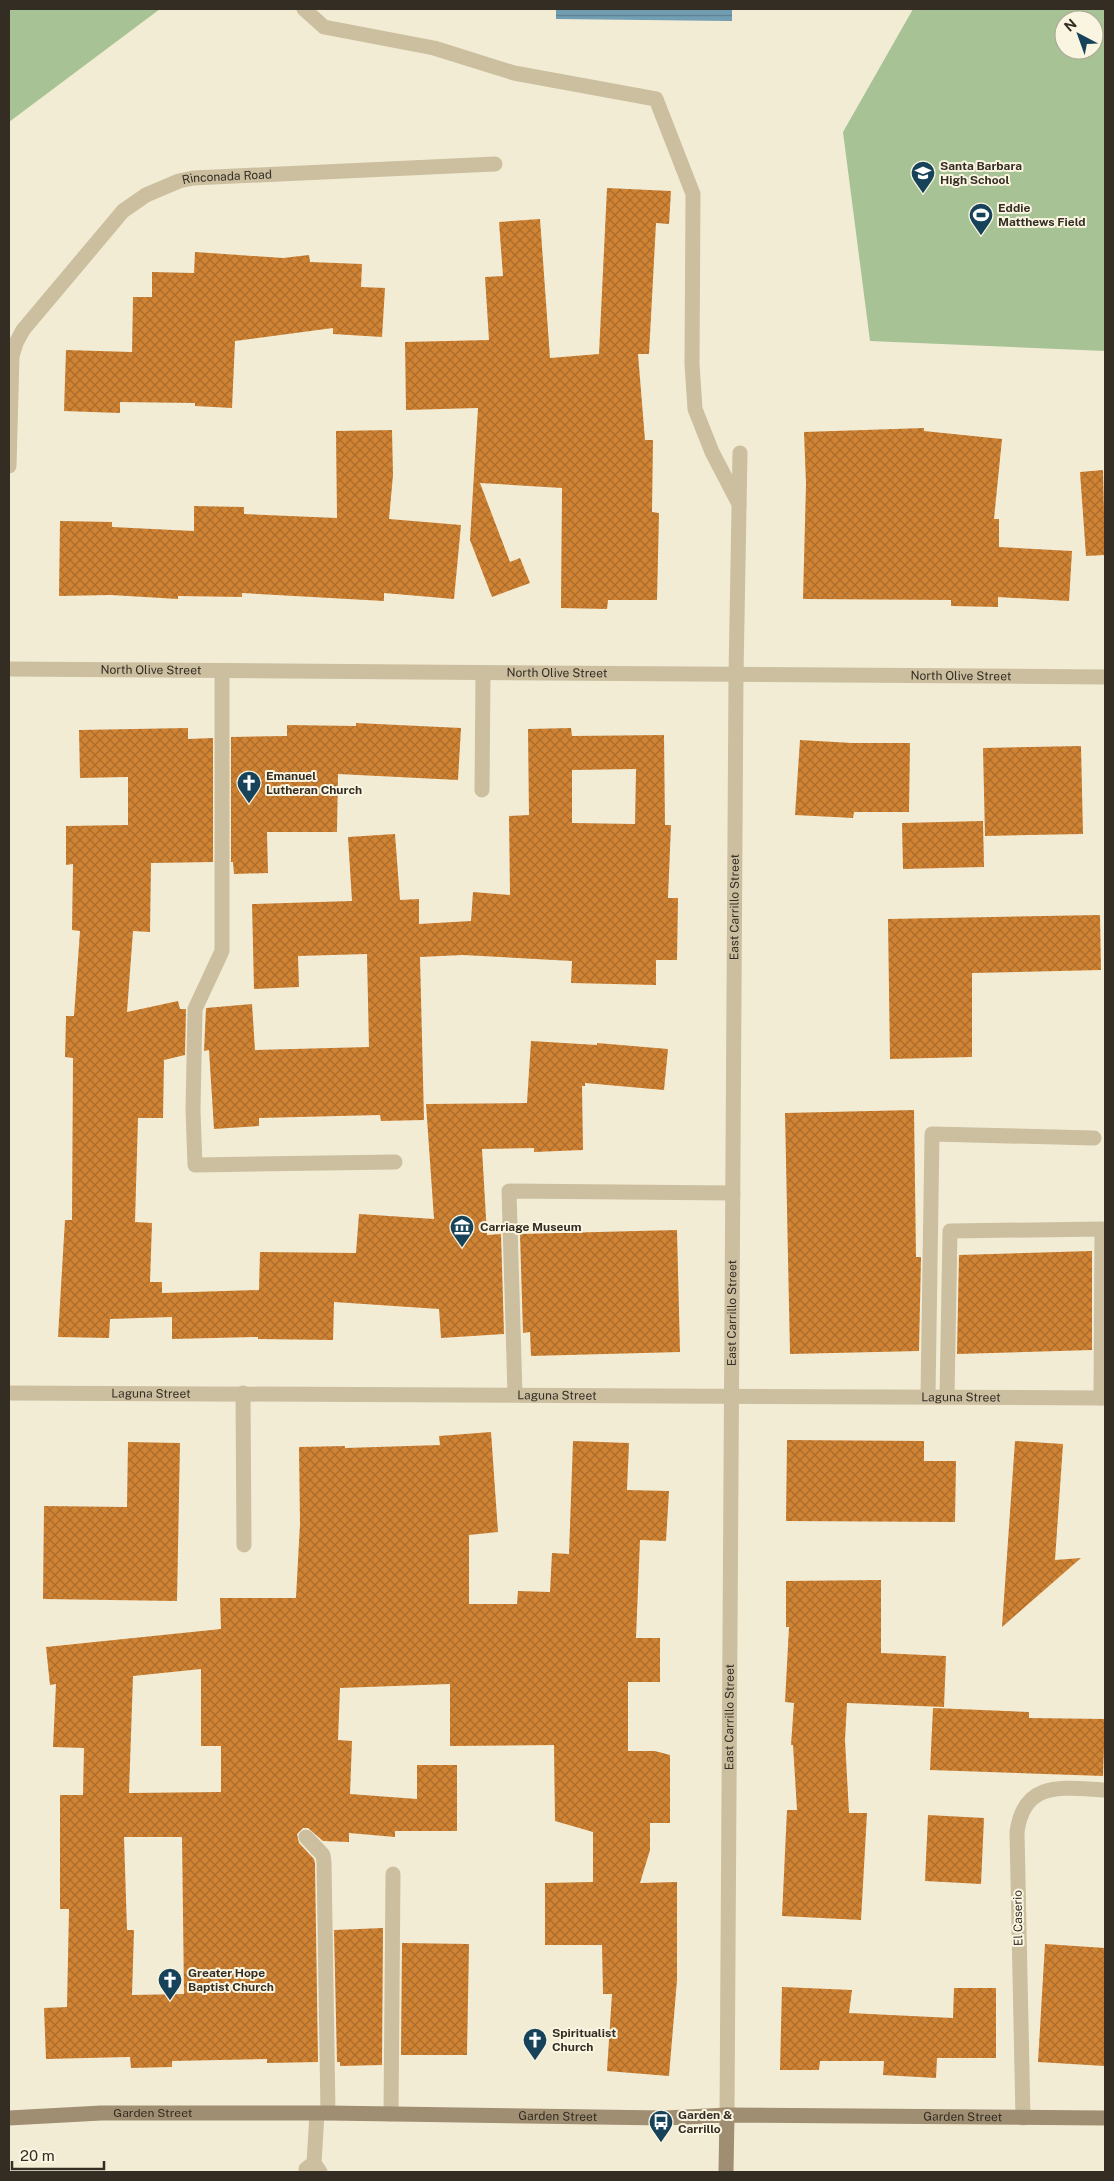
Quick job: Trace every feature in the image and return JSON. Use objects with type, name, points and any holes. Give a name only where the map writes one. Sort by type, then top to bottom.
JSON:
[{"type":"main road","name":"Garden Street","points":[[9,2118],[101,2113],[391,2114],[665,2118],[727,2115],[1105,2118]]},
{"type":"main road","name":"East Carrillo Street","points":[[726,2172],[727,2115]]},
{"type":"street","points":[[304,9],[324,27],[434,48],[514,73],[656,99],[694,194],[692,364],[695,409],[712,452],[739,504]]},
{"type":"street","name":"Rinconada Road","points":[[9,466],[12,356],[16,343],[23,330],[123,211],[146,195],[178,181],[193,178],[495,164]]},
{"type":"street","name":"East Carrillo Street","points":[[727,2115],[736,675],[740,453]]},
{"type":"street","name":"North Olive Street","points":[[9,669],[1105,677]]},
{"type":"street","points":[[222,671],[222,951],[196,1009],[193,1110],[195,1165],[395,1162]]},
{"type":"street","points":[[482,790],[483,673]]},
{"type":"street","points":[[928,1396],[932,1134],[1094,1138]]},
{"type":"street","points":[[515,1394],[509,1191],[733,1193]]},
{"type":"street","points":[[947,1397],[950,1231],[1102,1229],[1103,1398]]},
{"type":"street","name":"Laguna Street","points":[[9,1393],[1103,1398]]},
{"type":"street","points":[[244,1393],[244,1544]]},
{"type":"street","name":"El Caserio","points":[[1023,2118],[1017,1832],[1019,1816],[1027,1802],[1039,1792],[1055,1788],[1105,1790]]},
{"type":"street","points":[[306,1837],[323,1855],[324,1862],[323,2114],[313,2169]]},
{"type":"street","points":[[391,2114],[393,1874]]},
{"type":"green space","points":[[9,9],[160,9],[9,122]]},
{"type":"green space","name":"Eddie Matthews Field","points":[[913,9],[1105,9],[1105,351],[870,341],[843,132]]},
{"type":"water","points":[[556,9],[732,9],[732,21],[556,19]]},
{"type":"building","points":[[607,188],[671,191],[669,224],[656,223],[649,354],[638,354],[645,440],[653,440],[652,512],[659,513],[657,600],[608,600],[607,609],[561,608],[562,488],[480,483],[510,562],[520,558],[530,583],[492,597],[470,540],[478,408],[406,410],[405,342],[489,340],[485,277],[503,276],[499,222],[540,219],[550,358],[599,354]]},
{"type":"building","points":[[195,252],[283,258],[309,255],[310,262],[362,264],[361,287],[385,288],[382,337],[333,334],[333,328],[235,341],[232,408],[195,406],[195,403],[120,402],[120,413],[64,411],[66,350],[132,352],[133,297],[152,297],[152,272],[194,273]]},
{"type":"building","points":[[924,428],[924,431],[1002,439],[994,519],[999,519],[999,547],[1072,551],[1069,601],[998,597],[998,607],[951,606],[951,600],[803,599],[806,484],[804,432]]},
{"type":"building","points":[[392,430],[393,475],[389,519],[461,525],[454,599],[384,593],[384,601],[242,593],[242,597],[178,596],[178,599],[111,595],[59,596],[60,521],[112,522],[112,527],[194,531],[194,506],[244,507],[244,514],[337,518],[336,431]]},
{"type":"building","points":[[1103,470],[1105,555],[1086,556],[1080,472]]},
{"type":"building","points":[[356,723],[461,728],[458,780],[338,774],[337,832],[267,832],[268,873],[234,874],[233,862],[231,862],[231,737],[287,736],[287,725],[356,726]]},
{"type":"building","points":[[188,728],[188,739],[213,738],[213,862],[151,863],[150,932],[133,931],[127,1012],[178,1001],[180,1009],[186,1009],[185,1055],[164,1060],[163,1118],[138,1118],[135,1222],[152,1223],[150,1282],[162,1282],[162,1293],[259,1290],[260,1252],[356,1253],[359,1214],[434,1219],[426,1104],[527,1103],[531,1041],[597,1045],[597,1043],[668,1049],[664,1090],[585,1083],[585,1086],[582,1086],[583,1150],[534,1152],[534,1148],[482,1149],[487,1235],[501,1234],[504,1334],[441,1338],[439,1309],[334,1302],[333,1340],[258,1339],[258,1337],[172,1339],[172,1317],[110,1319],[109,1338],[58,1337],[65,1220],[72,1220],[73,1058],[65,1057],[66,1016],[74,1016],[80,931],[72,930],[73,864],[66,865],[66,826],[128,825],[128,777],[80,778],[79,730]]},
{"type":"building","points":[[571,728],[572,736],[664,735],[665,825],[671,825],[668,898],[678,898],[677,960],[656,960],[656,985],[571,983],[572,961],[463,955],[420,957],[424,1120],[381,1121],[380,1115],[259,1118],[259,1126],[214,1129],[209,1050],[204,1051],[206,1008],[252,1004],[255,1050],[369,1047],[367,954],[298,956],[299,987],[254,989],[252,904],[352,901],[348,837],[395,834],[400,900],[419,899],[419,924],[471,921],[473,892],[510,895],[509,816],[529,815],[528,729]],"holes":[[[636,769],[635,824],[572,823],[572,770]]]},
{"type":"building","points":[[800,740],[852,743],[910,743],[909,812],[854,812],[853,818],[795,815]]},
{"type":"building","points":[[1081,746],[1083,834],[985,836],[983,748]]},
{"type":"building","points":[[983,821],[984,867],[903,869],[902,823]]},
{"type":"building","points":[[1100,915],[1101,970],[972,973],[972,1057],[890,1059],[888,919]]},
{"type":"building","points":[[914,1110],[916,1257],[921,1257],[919,1351],[790,1354],[785,1113]]},
{"type":"building","points":[[677,1230],[680,1352],[531,1356],[530,1332],[523,1333],[520,1234]]},
{"type":"building","points":[[1092,1251],[1092,1350],[957,1354],[959,1255]]},
{"type":"building","points":[[491,1432],[498,1532],[469,1535],[469,1604],[517,1604],[518,1591],[550,1592],[552,1553],[569,1554],[573,1441],[629,1443],[627,1490],[669,1491],[666,1541],[640,1540],[636,1638],[660,1638],[660,1682],[628,1682],[628,1751],[655,1751],[670,1755],[670,1823],[650,1823],[650,1850],[640,1883],[677,1882],[677,1980],[669,2076],[607,2071],[612,1994],[603,1994],[602,1945],[545,1945],[545,1883],[593,1882],[593,1832],[555,1821],[554,1745],[450,1746],[450,1684],[340,1688],[338,1740],[352,1741],[350,1794],[417,1799],[417,1765],[457,1765],[457,1831],[395,1831],[395,1837],[349,1833],[349,1842],[323,1841],[308,1828],[303,1828],[297,1834],[299,1843],[314,1859],[315,1863],[318,2062],[267,2063],[267,2059],[172,2061],[172,2067],[131,2068],[130,2057],[46,2059],[44,2008],[67,2007],[69,1909],[60,1909],[60,1795],[83,1795],[84,1748],[53,1747],[56,1684],[50,1685],[46,1647],[221,1629],[220,1598],[296,1598],[300,1524],[299,1447],[345,1446],[345,1448],[440,1445],[439,1436]],"holes":[[[201,1669],[201,1746],[221,1746],[221,1792],[129,1793],[133,1676]],[[124,1837],[182,1837],[184,1994],[132,1995],[134,1930],[127,1930]]]},
{"type":"building","points":[[787,1440],[924,1441],[924,1461],[956,1461],[955,1522],[786,1521]]},
{"type":"building","points":[[1015,1441],[1063,1444],[1055,1560],[1081,1558],[1002,1627]]},
{"type":"building","points":[[128,1442],[180,1443],[177,1601],[43,1599],[44,1506],[127,1507]]},
{"type":"building","points":[[881,1580],[881,1653],[946,1656],[944,1707],[847,1703],[845,1740],[849,1813],[867,1813],[861,1920],[782,1916],[787,1810],[797,1810],[793,1745],[791,1745],[794,1703],[785,1702],[789,1627],[786,1627],[786,1581]]},
{"type":"building","points":[[933,1708],[1029,1712],[1029,1718],[1105,1719],[1103,1776],[930,1770]]},
{"type":"building","points":[[928,1815],[984,1818],[981,1884],[925,1881]]},
{"type":"building","points":[[383,1928],[382,2065],[340,2066],[340,2062],[337,2062],[334,1930]]},
{"type":"building","points":[[402,1943],[469,1944],[467,2055],[401,2055]]},
{"type":"building","points":[[1045,1944],[1105,1948],[1105,2066],[1038,2062]]},
{"type":"building","points":[[782,1987],[852,1990],[849,2013],[953,2018],[954,1988],[996,1988],[996,2058],[937,2058],[936,2078],[883,2075],[884,2061],[820,2061],[819,2070],[780,2070]]},
{"type":"place","name":"Santa Barbara High School","points":[[923,194]]},
{"type":"place","name":"Eddie Matthews Field","points":[[981,236]]},
{"type":"place","name":"Emanuel Lutheran Church","points":[[249,804]]},
{"type":"place","name":"Carriage Museum","points":[[462,1248]]},
{"type":"place","name":"Greater Hope Baptist Church","points":[[170,2001]]},
{"type":"place","name":"Spiritualist Church","points":[[535,2061]]},
{"type":"place","name":"Garden & Carrillo","points":[[661,2143]]}]
